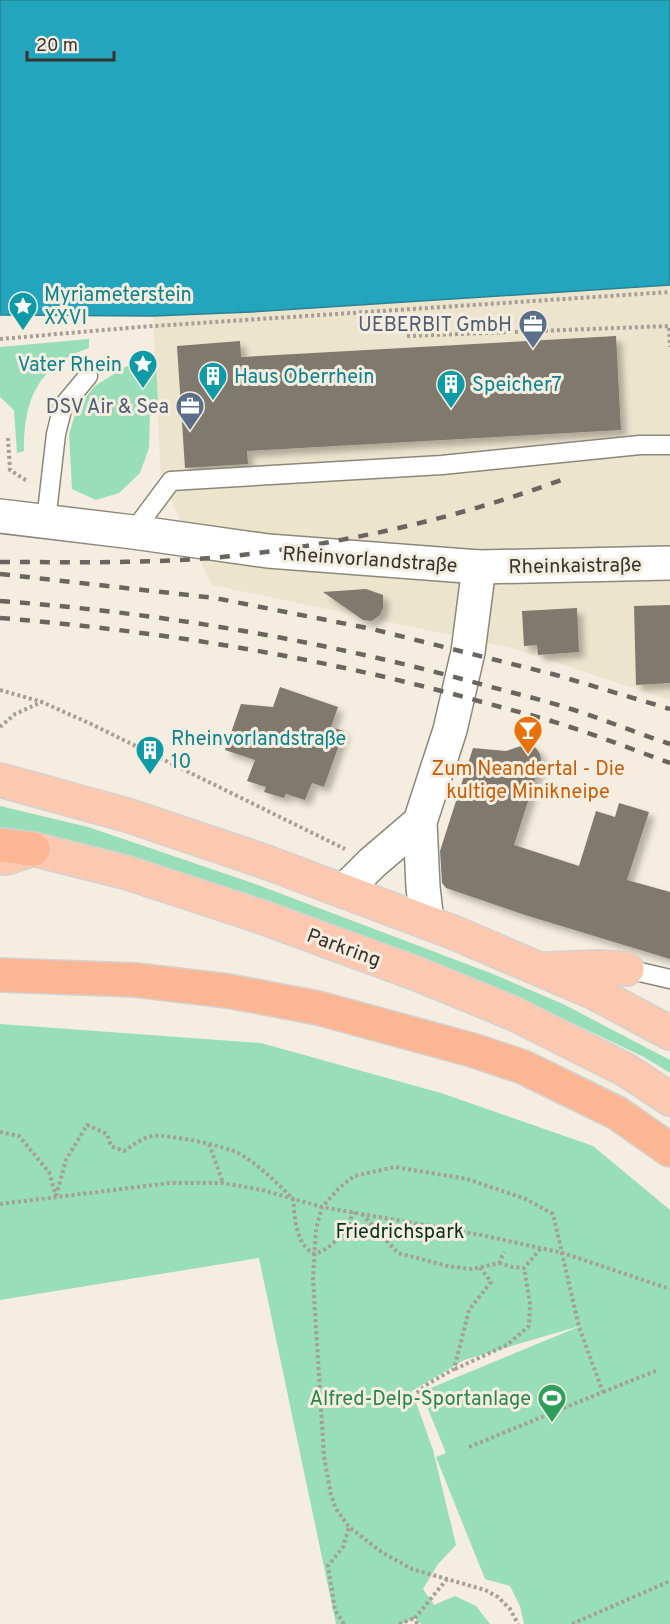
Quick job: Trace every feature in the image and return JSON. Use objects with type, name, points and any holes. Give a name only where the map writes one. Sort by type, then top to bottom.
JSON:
[{"type":"highway","name":"Parkring","points":[[0,845],[33,849]]},
{"type":"highway","points":[[0,975],[135,980],[228,991],[348,1015],[523,1067],[616,1113],[670,1150]]},
{"type":"main road","points":[[0,780],[130,816],[266,862],[427,922],[595,993],[670,1033]]},
{"type":"main road","points":[[0,860],[33,849]]},
{"type":"main road","name":"Parkring","points":[[33,849],[125,872],[259,916],[416,973],[515,1014],[626,1070],[670,1099]]},
{"type":"main road","points":[[541,970],[598,967],[627,969]]},
{"type":"street","name":"Rheinvorlandstraße","points":[[0,516],[268,551],[479,567],[468,652],[450,730],[420,822],[427,922]]},
{"type":"street","name":"Rheinkaistraße","points":[[479,567],[670,563]]},
{"type":"street","points":[[344,891],[372,863],[420,822]]},
{"type":"lane","points":[[46,521],[56,434],[63,406],[88,376]]},
{"type":"lane","points":[[133,532],[171,481],[442,465],[640,445],[670,445]]},
{"type":"lane","points":[[627,969],[670,979]]},
{"type":"path","points":[[0,339],[139,327],[670,292]]},
{"type":"path","points":[[407,336],[669,326],[670,347]]},
{"type":"path","points":[[8,438],[9,462]]},
{"type":"path","points":[[0,690],[42,702],[144,749]]},
{"type":"path","points":[[0,727],[15,714],[42,702]]},
{"type":"path","points":[[56,1197],[66,1160],[87,1125],[107,1134],[111,1146],[124,1151],[137,1142],[154,1136],[209,1144],[237,1152],[252,1161],[293,1199],[300,1239],[309,1251],[315,1254]]},
{"type":"path","points":[[0,1132],[19,1136],[49,1172],[56,1197]]},
{"type":"path","points":[[209,1144],[223,1183]]},
{"type":"path","points":[[518,1624],[510,1609],[498,1597],[485,1590],[412,1569],[383,1553],[350,1527],[336,1509],[324,1457],[313,1279],[316,1229],[321,1207],[354,1176],[395,1167],[467,1179],[526,1199],[553,1214],[579,1327],[603,1392]]},
{"type":"path","points":[[0,1204],[170,1183],[223,1183],[262,1190],[321,1207],[481,1234],[563,1253],[670,1289]]},
{"type":"path","points":[[315,1254],[327,1248],[343,1234],[354,1212]]},
{"type":"path","points":[[362,1214],[398,1253],[447,1266],[472,1269],[499,1263],[524,1268]]},
{"type":"path","points":[[524,1268],[541,1248]]},
{"type":"path","points":[[499,1263],[504,1252]]},
{"type":"path","points":[[454,1369],[469,1310],[491,1282],[480,1268]]},
{"type":"path","points":[[417,1394],[426,1385],[454,1369],[507,1346],[529,1326],[530,1303],[524,1268]]},
{"type":"path","points":[[470,1447],[658,1370]]},
{"type":"path","points":[[344,1624],[335,1610],[328,1566],[342,1547],[350,1527]]},
{"type":"path","points":[[399,1624],[415,1618],[447,1579]]},
{"type":"path","points":[[572,1624],[670,1581]]},
{"type":"path","points":[[415,1618],[417,1624]]},
{"type":"shaded area","points":[[670,285],[670,700],[512,648],[212,585],[161,480],[153,316],[251,312]]},
{"type":"green space","points":[[89,339],[89,348],[58,364],[37,386],[27,416],[24,451],[17,453],[14,410],[0,397],[0,347]]},
{"type":"green space","points":[[156,359],[158,408],[150,409],[149,448],[140,473],[119,493],[96,500],[72,489],[69,434],[77,408],[95,386],[125,367]]},
{"type":"green space","points":[[0,806],[88,827],[188,861],[258,885],[493,974],[563,1004],[670,1060],[670,1073],[644,1057],[524,1000],[307,915],[144,860],[50,837],[0,829]]},
{"type":"green space","name":"Friedrichspark","points":[[0,1024],[261,1043],[441,1093],[593,1146],[670,1210],[670,1624],[524,1624],[520,1606],[510,1586],[485,1579],[436,1457],[446,1453],[421,1392],[583,1325],[464,1360],[412,1391],[433,1450],[456,1545],[438,1564],[423,1589],[434,1605],[455,1596],[476,1606],[490,1624],[421,1624],[415,1618],[402,1624],[336,1624],[259,1258],[0,1300]]},
{"type":"water","points":[[0,0],[670,0],[670,285],[251,312],[153,316],[0,315]]},
{"type":"building","name":"Speicher7","points":[[616,336],[621,430],[247,451],[248,464],[185,468],[177,346],[240,341],[241,357]]},
{"type":"building","points":[[366,589],[383,595],[383,608],[380,615],[372,621],[363,620],[323,592]]},
{"type":"building","points":[[670,605],[670,683],[636,685],[634,606]]},
{"type":"building","points":[[577,608],[579,652],[538,655],[537,645],[524,646],[522,611]]},
{"type":"building","points":[[280,687],[338,707],[331,727],[344,731],[324,787],[312,783],[305,800],[286,794],[284,798],[264,792],[266,787],[247,781],[255,760],[225,750],[241,704],[273,707]]},
{"type":"building","points":[[527,744],[536,748],[541,761],[514,845],[579,866],[596,811],[615,817],[619,803],[649,812],[627,880],[670,892],[670,959],[525,915],[446,888],[442,883],[440,851],[473,748],[506,751]]},
{"type":"railway","points":[[0,562],[174,560],[274,551],[400,528],[483,506],[564,479]]},
{"type":"railway","points":[[0,574],[215,598],[372,629],[556,675],[670,709]]},
{"type":"railway","points":[[0,601],[183,621],[304,642],[424,669],[550,703],[670,744]]},
{"type":"railway","points":[[0,618],[180,638],[358,671],[544,719],[670,763]]},
{"type":"place","name":"Myriameterstein XXVI","points":[[23,332]]},
{"type":"place","name":"UEBERBIT GmbH","points":[[533,350]]},
{"type":"place","name":"Vater Rhein","points":[[143,390]]},
{"type":"place","name":"Haus Oberrhein","points":[[213,402]]},
{"type":"place","name":"Speicher7","points":[[451,410]]},
{"type":"place","name":"DSV Air & Sea","points":[[190,432]]},
{"type":"place","name":"Zum Neandertal - Die kultige Minikneipe","points":[[528,756]]},
{"type":"place","name":"Rheinvorlandstraße 10","points":[[150,776]]},
{"type":"place","name":"Alfred-Delp-Sportanlage","points":[[552,1424]]}]
